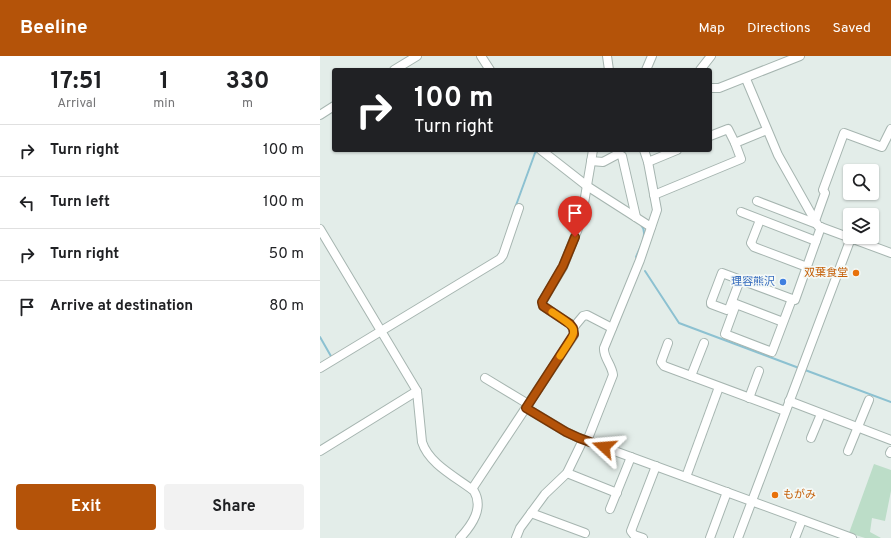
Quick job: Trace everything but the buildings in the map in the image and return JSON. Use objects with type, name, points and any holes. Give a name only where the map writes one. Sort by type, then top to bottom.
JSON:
[{"type":"lane","points":[[397,68],[417,56]]},
{"type":"lane","points":[[481,56],[489,68]]},
{"type":"lane","points":[[607,56],[608,68]]},
{"type":"lane","points":[[647,68],[652,56]]},
{"type":"lane","points":[[702,68],[711,56]]},
{"type":"lane","points":[[712,88],[719,88],[746,79],[800,56]]},
{"type":"lane","points":[[746,79],[778,155],[818,224]]},
{"type":"lane","points":[[320,115],[332,107]]},
{"type":"lane","points":[[654,195],[741,159],[728,129],[712,135]]},
{"type":"lane","points":[[735,143],[767,130]]},
{"type":"lane","points":[[783,322],[736,304],[732,309],[727,310],[711,304],[722,273],[795,300],[816,241],[818,224],[825,194],[823,190],[844,133],[882,147],[891,130]]},
{"type":"lane","points":[[544,152],[587,186],[651,227]]},
{"type":"lane","points":[[472,489],[574,334],[573,328],[570,324],[543,306],[542,302],[567,258],[579,226],[593,152]]},
{"type":"lane","points":[[516,538],[520,528],[545,494],[567,473],[585,440],[613,375],[612,368],[604,352],[604,348],[640,260],[657,210],[645,152]]},
{"type":"lane","points":[[648,162],[672,152]]},
{"type":"lane","points":[[591,161],[603,162],[618,154],[622,156],[636,217]]},
{"type":"lane","points":[[757,201],[843,235]]},
{"type":"lane","points":[[320,368],[500,259],[503,255],[519,208]]},
{"type":"lane","points":[[741,212],[816,241]]},
{"type":"lane","points":[[760,220],[751,243],[754,247],[807,267]]},
{"type":"lane","points":[[320,229],[417,391],[424,450],[431,459],[472,489],[477,495],[478,506],[471,524],[460,538]]},
{"type":"lane","points":[[738,538],[849,244]]},
{"type":"lane","points":[[867,244],[891,253]]},
{"type":"lane","points":[[740,280],[725,334],[772,352],[792,299]]},
{"type":"lane","points":[[573,328],[583,316],[587,316],[612,328]]},
{"type":"lane","points":[[668,343],[661,362],[664,366],[785,411]]},
{"type":"lane","points":[[691,376],[704,343]]},
{"type":"lane","points":[[749,398],[759,371]]},
{"type":"lane","points":[[485,378],[566,432],[852,538]]},
{"type":"lane","points":[[686,477],[719,387]]},
{"type":"lane","points":[[320,451],[417,391]]},
{"type":"lane","points":[[848,451],[869,400]]},
{"type":"lane","points":[[789,401],[891,440]]},
{"type":"lane","points":[[811,438],[821,414]]},
{"type":"lane","points":[[610,508],[631,457]]},
{"type":"lane","points":[[642,538],[634,535],[631,531],[656,466]]},
{"type":"lane","points":[[567,473],[617,493]]},
{"type":"lane","points":[[710,538],[727,492]]},
{"type":"lane","points":[[531,513],[585,533]]},
{"type":"lane","points":[[795,538],[802,520]]},
{"type":"green space","points":[[874,464],[891,470],[891,491],[885,521],[872,518],[870,532],[881,538],[865,538],[849,533]]},
{"type":"waterway","points":[[515,208],[536,152]]},
{"type":"waterway","points":[[636,257],[644,237],[644,232],[641,225]]},
{"type":"waterway","points":[[645,271],[679,323],[799,368]]},
{"type":"waterway","points":[[320,337],[332,358]]},
{"type":"waterway","points":[[805,370],[891,402]]},
{"type":"slow traffic","points":[[552,312],[570,324],[573,328],[574,334],[560,356]]},
{"type":"place","name":"双葉食堂","points":[[856,273]]},
{"type":"place","name":"理容熊沢","points":[[783,282]]},
{"type":"place","name":"もがみ","points":[[775,495]]},
{"type":"route","points":[[575,237],[563,266],[542,302],[543,306],[570,324],[573,328],[574,334],[526,408],[566,432],[604,447]]}]
